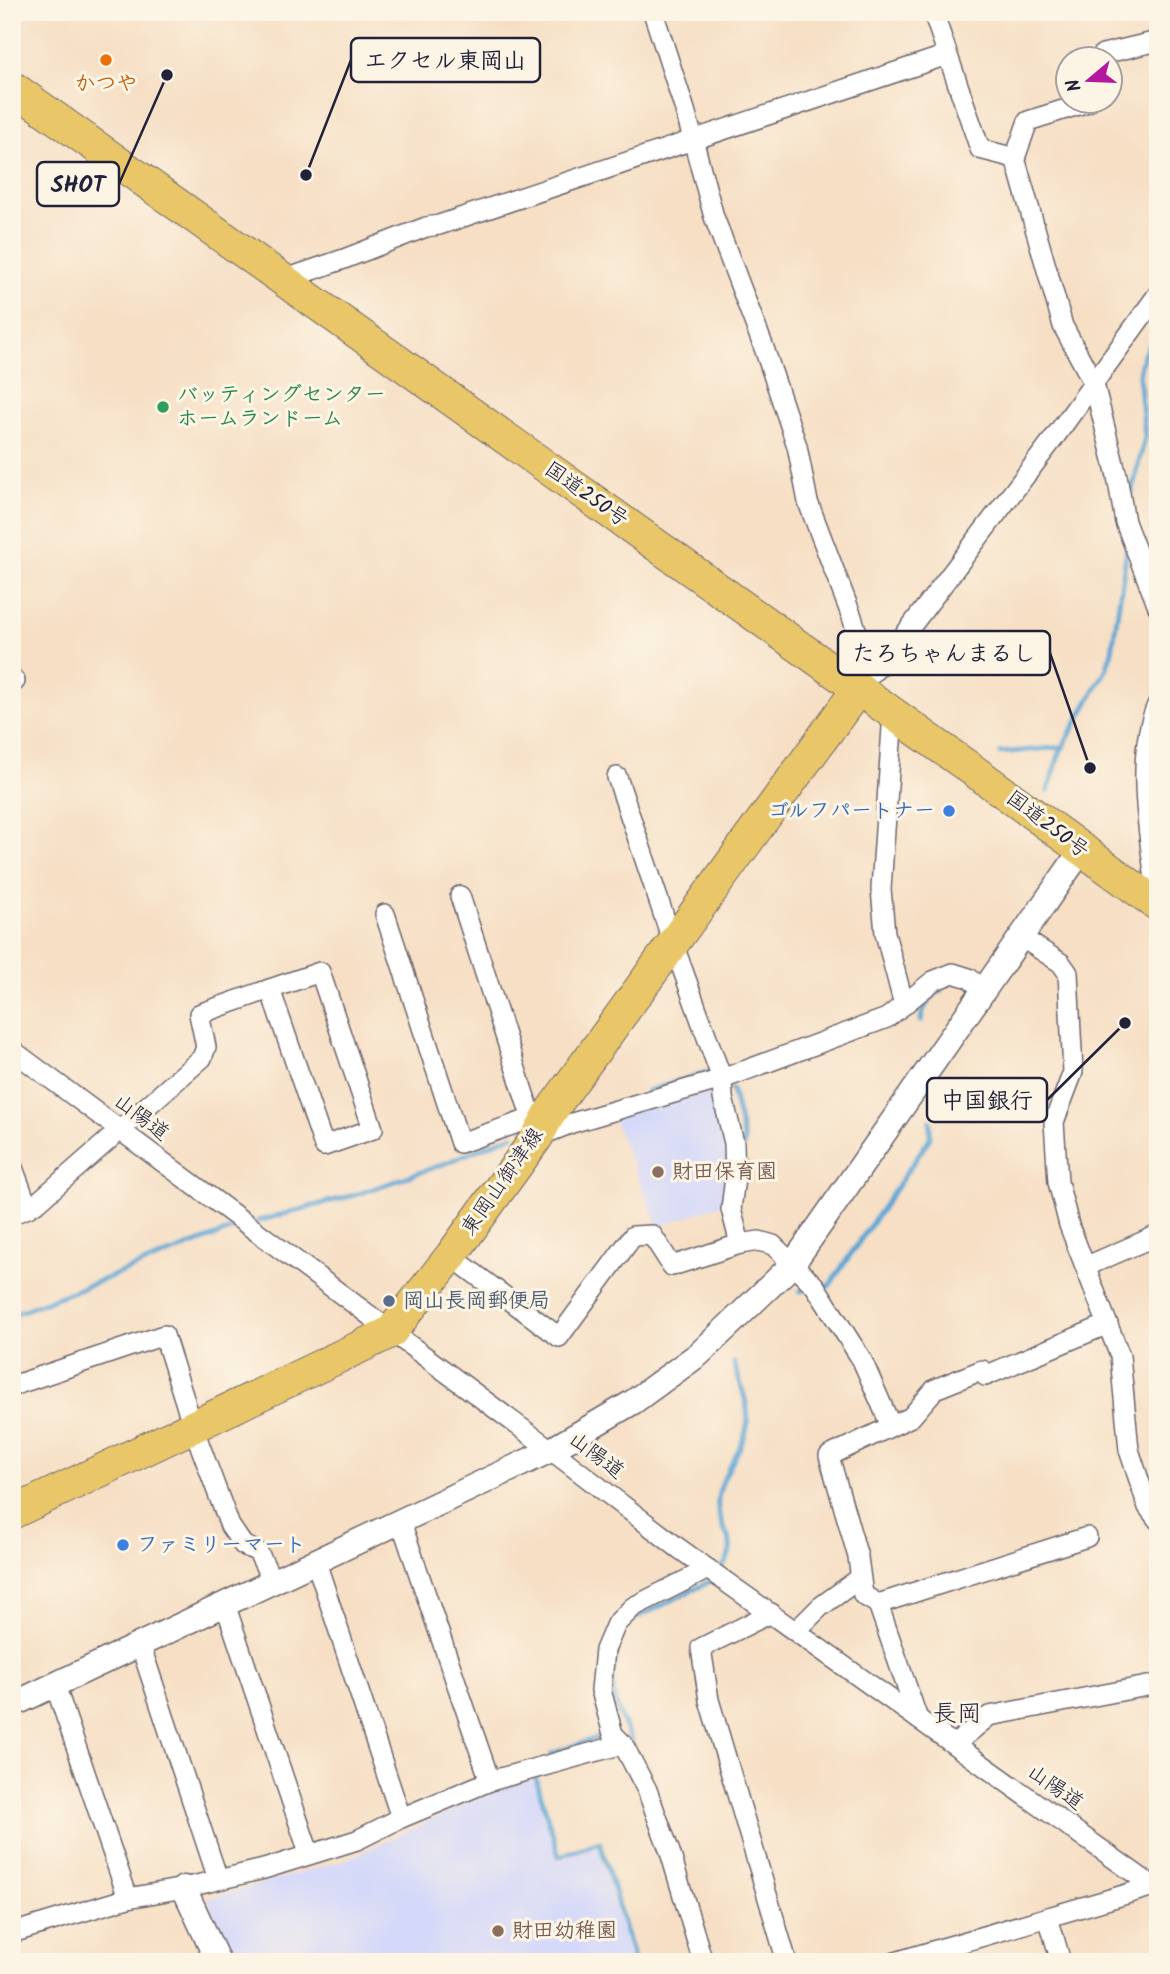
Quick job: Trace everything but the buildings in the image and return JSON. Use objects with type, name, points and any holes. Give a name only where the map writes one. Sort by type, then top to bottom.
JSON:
[{"type":"main road","name":"国道250号","points":[[12,87],[283,280],[864,681],[893,713],[1081,850],[1157,898]]},
{"type":"main road","name":"東岡山御津線","points":[[12,1513],[391,1332],[451,1256],[540,1123],[864,681]]},
{"type":"street","points":[[653,12],[693,139],[714,217],[764,348],[797,446],[808,502],[852,617],[864,681]]},
{"type":"street","points":[[933,12],[980,149],[1015,158]]},
{"type":"street","points":[[1124,49],[1158,41]]},
{"type":"street","points":[[283,280],[344,260],[426,227],[439,225],[947,55]]},
{"type":"street","points":[[1054,113],[1028,121],[1015,158],[1063,326],[1094,384],[1118,476],[1125,522],[1136,552],[1152,574],[1158,607]]},
{"type":"street","points":[[864,681],[884,662],[1094,384],[1158,294]]},
{"type":"street","points":[[1157,898],[1145,770],[1151,716],[1158,703]]},
{"type":"street","points":[[893,713],[881,889],[885,933],[904,1005]]},
{"type":"street","points":[[617,777],[722,1079],[723,1098],[734,1143],[735,1178],[731,1209],[740,1244]]},
{"type":"street","points":[[12,1705],[551,1450],[633,1402],[699,1354],[792,1265],[1081,850]]},
{"type":"street","points":[[460,896],[540,1123]]},
{"type":"street","points":[[385,914],[460,1143],[540,1123],[572,1123],[722,1079],[887,1018],[933,981],[953,973],[969,978],[984,990]]},
{"type":"street","points":[[1021,937],[1060,963],[1068,973],[1073,1072],[1054,1122],[1058,1182],[1069,1225],[1121,1356],[1129,1450],[1148,1507],[1158,1520]]},
{"type":"street","points":[[12,1165],[26,1208],[120,1131],[202,1058],[206,1047],[199,1014],[270,989],[320,972],[373,1129],[324,1146],[270,989]]},
{"type":"street","name":"山陽道","points":[[12,1050],[708,1569],[1156,1886]]},
{"type":"street","points":[[451,1256],[559,1337],[633,1236],[652,1235],[673,1266],[740,1244],[759,1241],[774,1245],[818,1292],[862,1360],[891,1426]]},
{"type":"street","points":[[1087,1266],[1158,1235]]},
{"type":"street","points":[[918,1719],[878,1604],[863,1595],[858,1557],[829,1456],[911,1416],[935,1389],[982,1370],[985,1376],[1108,1324]]},
{"type":"street","points":[[12,1386],[164,1335],[193,1427],[230,1525],[243,1545],[258,1552],[273,1581]]},
{"type":"street","points":[[401,1522],[490,1781]]},
{"type":"street","points":[[878,1604],[1087,1537]]},
{"type":"street","points":[[316,1562],[401,1818]]},
{"type":"street","points":[[703,1962],[670,1853],[647,1790],[623,1744],[613,1734],[601,1690],[605,1650],[616,1624],[633,1606],[708,1569]]},
{"type":"street","points":[[796,1631],[820,1607],[860,1578]]},
{"type":"street","points":[[225,1604],[309,1853]]},
{"type":"street","points":[[771,1613],[701,1648],[709,1700],[787,1962]]},
{"type":"street","points":[[141,1644],[218,1878]]},
{"type":"street","points":[[954,1744],[989,1716],[1158,1684]]},
{"type":"street","points":[[55,1685],[128,1898]]},
{"type":"street","points":[[12,1933],[128,1898],[184,1888],[264,1868],[357,1840],[401,1818],[490,1781],[623,1744]]},
{"type":"street","points":[[895,1962],[1156,1886]]},
{"type":"street","points":[[184,1888],[218,1962]]},
{"type":"street","points":[[1048,1917],[1061,1962]]},
{"type":"shaded area","points":[[716,1090],[729,1136],[730,1201],[659,1227],[612,1117]]},
{"type":"shaded area","points":[[533,1778],[557,1859],[598,1847],[630,1959],[624,1962],[235,1962],[207,1899],[345,1860],[488,1793]]},
{"type":"waterway","points":[[1130,499],[1145,437],[1139,374],[1143,356],[1158,332]]},
{"type":"waterway","points":[[1048,791],[1060,752],[1106,670],[1112,651],[1127,548]]},
{"type":"waterway","points":[[1000,753],[1063,747]]},
{"type":"waterway","points":[[921,1021],[927,1003],[940,991]]},
{"type":"waterway","points":[[648,1091],[714,1070]]},
{"type":"waterway","points":[[732,1089],[744,1140],[743,1147]]},
{"type":"waterway","points":[[800,1291],[829,1286],[930,1138],[930,1121]]},
{"type":"waterway","points":[[258,1221],[358,1194],[441,1165],[513,1135]]},
{"type":"waterway","points":[[12,1315],[233,1229]]},
{"type":"waterway","points":[[722,1568],[728,1558],[730,1544],[720,1517],[718,1497],[744,1437],[748,1419],[734,1363]]},
{"type":"waterway","points":[[634,1619],[713,1580]]},
{"type":"waterway","points":[[620,1638],[613,1668],[613,1692],[632,1742]]},
{"type":"waterway","points":[[551,1754],[602,1736]]},
{"type":"waterway","points":[[535,1775],[559,1856],[600,1842],[634,1961],[632,1962]]},
{"type":"place","name":"かつや","points":[[106,60]]},
{"type":"place","name":"SHOT","points":[[167,75]]},
{"type":"place","name":"エクセル東岡山","points":[[306,175]]},
{"type":"place","name":"バッティングセンター ホームランドーム","points":[[163,407]]},
{"type":"place","name":"たろちゃんまるし","points":[[1090,768]]},
{"type":"place","name":"ゴルフパートナー","points":[[949,811]]},
{"type":"place","name":"中国銀行","points":[[1125,1023]]},
{"type":"place","name":"財田保育園","points":[[658,1172]]},
{"type":"place","name":"岡山長岡郵便局","points":[[389,1301]]},
{"type":"place","name":"ファミリーマート","points":[[123,1545]]},
{"type":"place","name":"財田幼稚園","points":[[498,1931]]},
{"type":"district","name":"長岡","points":[[957,1714]]}]
